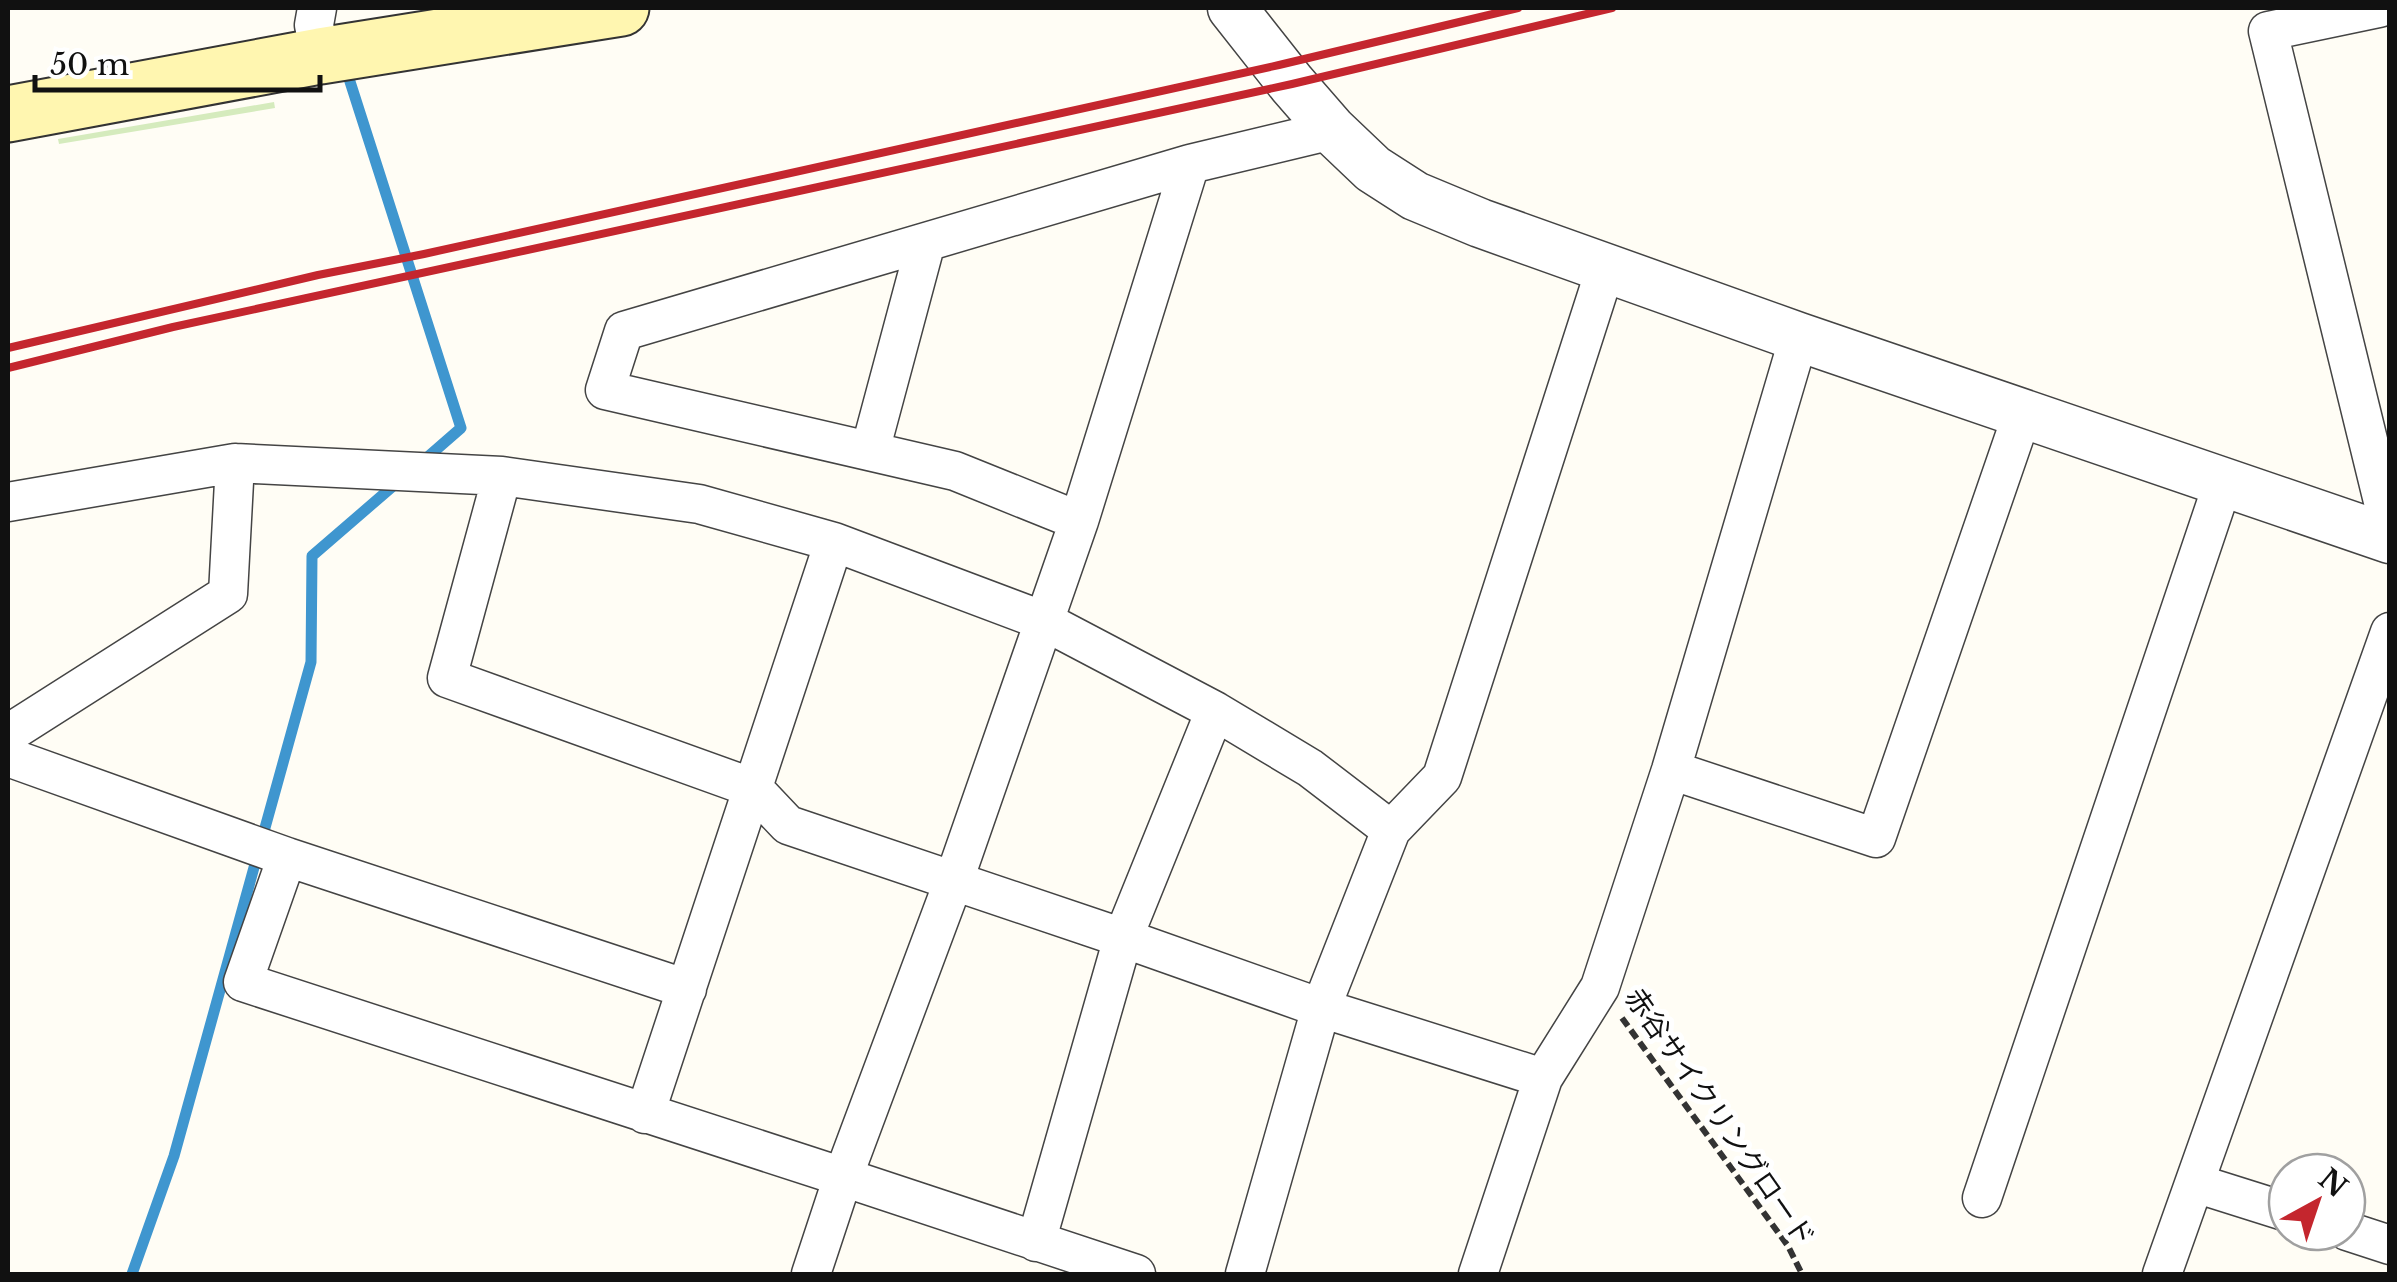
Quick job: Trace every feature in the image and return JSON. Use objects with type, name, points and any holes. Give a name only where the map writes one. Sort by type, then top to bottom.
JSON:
[{"type":"main road","points":[[8,114],[318,32],[620,8]]},
{"type":"street","points":[[1232,8],[1332,130],[1372,169],[1415,196],[1480,224],[1799,337],[2390,539]]},
{"type":"street","points":[[2379,8],[2268,32],[2390,530]]},
{"type":"street","points":[[1079,521],[956,471],[605,390],[624,331],[1190,164],[1332,130]]},
{"type":"street","points":[[811,1274],[1079,521],[1190,164]]},
{"type":"street","points":[[870,451],[926,242]]},
{"type":"street","points":[[1244,1274],[1320,1008],[1391,830],[1442,777],[1606,267]]},
{"type":"street","points":[[1478,1274],[1543,1078],[1600,987],[1671,770],[1799,337]]},
{"type":"street","points":[[1671,770],[1876,838],[2022,415]]},
{"type":"street","points":[[8,502],[235,463],[502,476],[698,504],[834,542],[1044,621],[1216,711],[1310,768],[1391,830]]},
{"type":"street","points":[[8,734],[228,594],[235,463]]},
{"type":"street","points":[[502,476],[447,678],[753,788],[788,826],[1320,1008],[1543,1078]]},
{"type":"street","points":[[1982,1198],[2222,483]]},
{"type":"street","points":[[645,1114],[834,542]]},
{"type":"street","points":[[2162,1274],[2390,632]]},
{"type":"street","points":[[1036,1242],[1123,938],[1216,711]]},
{"type":"street","points":[[8,757],[287,856],[687,989]]},
{"type":"street","points":[[287,856],[243,982],[1136,1274]]},
{"type":"street","points":[[2195,1182],[2267,1205]]},
{"type":"path","name":"赤谷サイクリングロード","points":[[1600,987],[1788,1246],[1802,1274]]},
{"type":"green space","points":[[274,102],[275,108],[59,144],[58,139]]},
{"type":"waterway","points":[[345,66],[461,428],[422,462]]},
{"type":"waterway","points":[[132,1274],[174,1156],[311,662],[312,556],[400,480]]},
{"type":"railway","points":[[8,348],[318,275],[1279,65],[1518,8]]},
{"type":"railway","points":[[8,368],[173,327],[1292,84],[1612,8]]}]
